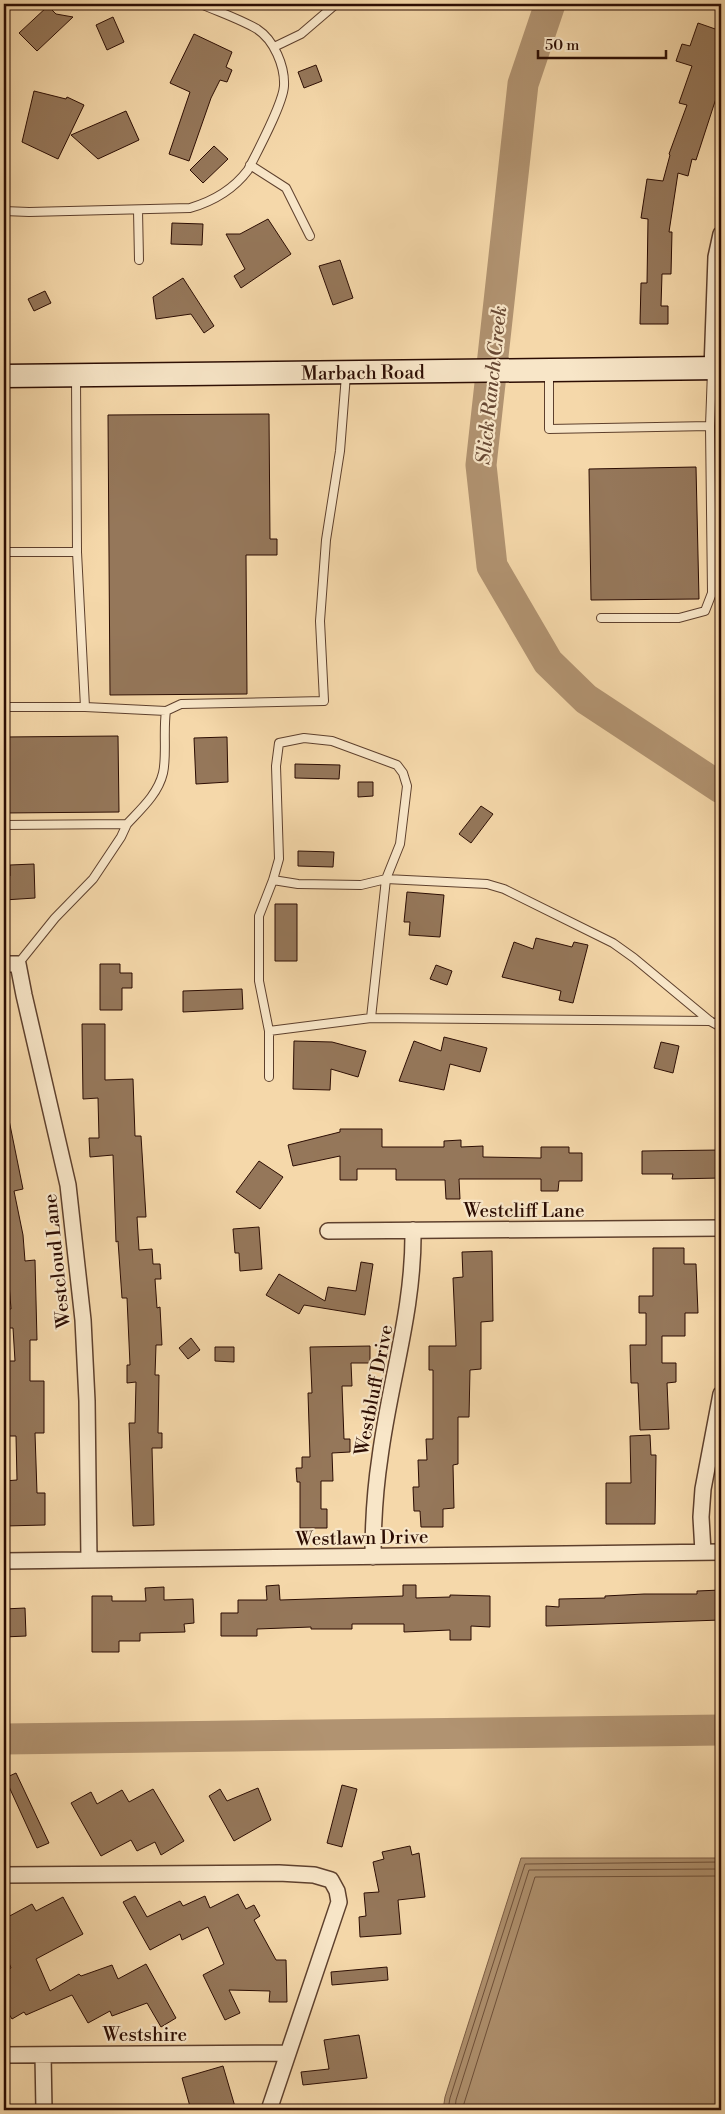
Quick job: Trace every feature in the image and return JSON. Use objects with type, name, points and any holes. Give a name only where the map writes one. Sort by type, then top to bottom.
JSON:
[{"type":"street","points":[[716,368],[716,257],[721,234]]},
{"type":"street","name":"Marbach Road","points":[[4,376],[716,368]]},
{"type":"street","name":"Westcloud Lane","points":[[11,964],[24,995],[68,1185],[83,1320],[89,1560]]},
{"type":"street","name":"Westcliff Lane","points":[[328,1231],[721,1228]]},
{"type":"street","name":"Westbluff Drive","points":[[373,1557],[373,1518],[380,1456],[408,1312],[413,1258],[413,1230]]},
{"type":"street","points":[[703,1552],[701,1517],[703,1489],[721,1394]]},
{"type":"street","name":"Westlawn Drive","points":[[4,1560],[721,1552]]},
{"type":"street","points":[[4,1875],[314,1874],[331,1880],[340,1902],[268,2110]]},
{"type":"street","name":"Westshire","points":[[4,2055],[287,2053]]},
{"type":"street","points":[[43,2054],[44,2110]]},
{"type":"lane","points":[[4,211],[190,208],[208,203],[233,187],[241,179],[250,165],[280,99],[284,86],[281,65],[274,47],[257,29],[201,4]]},
{"type":"lane","points":[[274,47],[301,34],[336,4]]},
{"type":"lane","points":[[250,165],[286,188],[310,236]]},
{"type":"lane","points":[[138,210],[139,260]]},
{"type":"lane","points":[[601,618],[679,618],[704,610],[712,593],[710,426],[716,368]]},
{"type":"lane","points":[[549,370],[549,429],[710,426]]},
{"type":"lane","points":[[4,707],[85,707],[166,711],[181,704],[324,701],[320,621],[326,540],[340,451],[346,372]]},
{"type":"lane","points":[[76,375],[77,552],[85,707]]},
{"type":"lane","points":[[4,552],[77,552]]},
{"type":"lane","points":[[11,964],[93,879],[121,837],[127,824],[157,789],[163,772],[166,711]]},
{"type":"lane","points":[[269,1077],[269,1030],[259,981],[258,925],[263,902],[274,880],[279,859],[276,755],[279,743],[304,738],[332,741],[397,765],[404,773],[407,786],[400,844],[386,879],[372,1018]]},
{"type":"lane","points":[[4,826],[127,824]]},
{"type":"lane","points":[[274,880],[298,884],[361,884],[386,879],[487,884],[504,889],[613,943],[721,1027]]},
{"type":"lane","points":[[269,1030],[372,1018],[710,1020]]},
{"type":"water","points":[[521,1858],[721,1858],[721,2110],[443,2110],[445,2097]]},
{"type":"building","points":[[48,6],[56,14],[73,17],[37,51],[19,33]]},
{"type":"building","points":[[113,17],[124,42],[107,50],[96,25]]},
{"type":"building","points":[[698,23],[721,31],[721,83],[696,160],[692,159],[688,176],[678,173],[669,232],[672,232],[671,274],[662,274],[661,306],[668,306],[668,324],[640,324],[641,283],[647,283],[648,219],[641,218],[647,179],[663,181],[669,154],[687,105],[679,103],[692,66],[676,61],[682,44],[690,46]]},
{"type":"building","points":[[194,34],[232,52],[226,67],[232,70],[227,82],[220,80],[211,98],[189,161],[169,154],[190,92],[170,83]]},
{"type":"building","points":[[316,65],[322,81],[304,88],[298,72]]},
{"type":"building","points":[[34,91],[66,99],[67,97],[84,105],[58,159],[22,142]]},
{"type":"building","points":[[126,111],[139,140],[98,159],[71,135]]},
{"type":"building","points":[[214,146],[228,159],[203,183],[190,170]]},
{"type":"building","points":[[268,219],[291,254],[241,288],[234,276],[245,269],[226,234],[240,234]]},
{"type":"building","points":[[172,223],[203,224],[202,245],[171,244]]},
{"type":"building","points":[[340,260],[353,298],[333,305],[319,266]]},
{"type":"building","points":[[183,278],[214,326],[204,333],[191,314],[156,319],[153,297]]},
{"type":"building","points":[[45,291],[51,303],[34,311],[28,299]]},
{"type":"building","points":[[269,414],[270,539],[277,539],[277,555],[246,555],[247,694],[110,695],[108,415]]},
{"type":"building","points":[[696,467],[699,599],[591,600],[589,469]]},
{"type":"building","points":[[118,736],[119,812],[4,813],[4,737]]},
{"type":"building","points":[[227,737],[228,782],[196,784],[194,738]]},
{"type":"building","points":[[295,764],[340,765],[339,779],[295,778]]},
{"type":"building","points":[[358,782],[373,782],[373,796],[358,797]]},
{"type":"building","points":[[481,806],[493,814],[471,843],[459,834]]},
{"type":"building","points":[[298,851],[334,852],[333,867],[298,866]]},
{"type":"building","points":[[34,864],[35,898],[4,900],[4,877],[10,876],[10,865]]},
{"type":"building","points":[[407,892],[444,895],[440,937],[409,935],[410,922],[404,922]]},
{"type":"building","points":[[275,904],[297,904],[297,961],[275,961]]},
{"type":"building","points":[[536,938],[572,947],[574,942],[588,945],[573,1003],[559,1000],[561,991],[502,977],[514,942],[533,949]]},
{"type":"building","points":[[100,964],[120,964],[120,973],[132,973],[132,988],[122,988],[122,1010],[100,1010]]},
{"type":"building","points":[[436,965],[452,971],[447,985],[430,979]]},
{"type":"building","points":[[242,989],[243,1009],[183,1012],[183,991]]},
{"type":"building","points":[[82,1024],[105,1024],[105,1080],[133,1079],[135,1136],[141,1136],[146,1217],[137,1217],[139,1250],[152,1249],[153,1264],[160,1264],[161,1279],[155,1279],[157,1308],[160,1307],[162,1345],[156,1345],[155,1375],[159,1375],[158,1433],[162,1433],[162,1448],[152,1448],[154,1525],[133,1526],[129,1423],[135,1423],[136,1382],[127,1383],[127,1365],[130,1365],[127,1298],[122,1298],[118,1241],[116,1242],[113,1155],[90,1157],[89,1138],[99,1138],[98,1098],[83,1099]]},
{"type":"building","points":[[444,1037],[487,1048],[480,1072],[450,1064],[444,1090],[399,1081],[414,1041],[441,1051]]},
{"type":"building","points":[[294,1041],[332,1042],[366,1051],[358,1077],[331,1069],[330,1090],[293,1089]]},
{"type":"building","points":[[661,1042],[679,1046],[673,1073],[654,1068]]},
{"type":"building","points":[[9,1120],[23,1189],[14,1191],[23,1235],[25,1261],[35,1260],[37,1340],[30,1340],[30,1381],[44,1381],[44,1433],[35,1433],[37,1493],[45,1493],[45,1525],[5,1526],[4,1481],[17,1480],[16,1436],[4,1436],[4,1415],[7,1415],[8,1361],[15,1361],[13,1328],[5,1328],[4,1309],[11,1309],[9,1283],[4,1283],[4,1121]]},
{"type":"building","points":[[340,1129],[382,1129],[382,1147],[444,1147],[444,1141],[461,1140],[461,1147],[483,1146],[483,1157],[541,1158],[541,1147],[569,1147],[569,1153],[582,1153],[582,1181],[559,1181],[558,1191],[541,1191],[541,1179],[459,1179],[460,1199],[446,1199],[445,1180],[396,1180],[396,1169],[357,1169],[357,1180],[340,1180],[340,1156],[293,1166],[288,1145],[340,1132]]},
{"type":"building","points":[[721,1150],[721,1178],[672,1179],[673,1174],[642,1174],[642,1151]]},
{"type":"building","points":[[259,1161],[283,1177],[260,1209],[236,1192]]},
{"type":"building","points":[[259,1227],[262,1269],[240,1271],[239,1253],[235,1253],[233,1229]]},
{"type":"building","points":[[653,1248],[684,1248],[684,1264],[696,1264],[698,1313],[685,1313],[685,1336],[662,1336],[662,1363],[676,1363],[676,1382],[667,1383],[669,1429],[640,1430],[638,1383],[631,1383],[630,1345],[646,1345],[646,1313],[639,1313],[639,1296],[653,1296]]},
{"type":"building","points":[[492,1251],[493,1321],[481,1322],[481,1369],[470,1370],[469,1417],[458,1417],[458,1464],[453,1465],[454,1508],[443,1509],[443,1527],[421,1527],[420,1511],[414,1511],[413,1487],[419,1487],[418,1460],[427,1460],[426,1439],[433,1439],[433,1370],[429,1370],[429,1346],[456,1346],[453,1278],[463,1277],[462,1252]]},
{"type":"building","points":[[361,1262],[373,1264],[365,1315],[304,1305],[299,1314],[266,1295],[279,1274],[325,1301],[328,1287],[356,1291]]},
{"type":"building","points":[[191,1338],[200,1350],[188,1359],[179,1348]]},
{"type":"building","points":[[370,1346],[370,1363],[351,1363],[352,1386],[342,1386],[344,1439],[350,1439],[350,1452],[332,1453],[333,1481],[321,1481],[321,1509],[327,1509],[327,1528],[300,1528],[300,1482],[297,1482],[296,1468],[302,1468],[302,1457],[310,1457],[308,1393],[312,1393],[310,1347]]},
{"type":"building","points":[[215,1347],[234,1347],[234,1362],[215,1361]]},
{"type":"building","points":[[650,1435],[651,1455],[656,1455],[655,1524],[606,1524],[606,1483],[631,1483],[630,1436]]},
{"type":"building","points":[[279,1585],[280,1600],[403,1596],[403,1585],[416,1585],[416,1598],[450,1597],[450,1595],[490,1596],[490,1627],[471,1626],[471,1640],[450,1640],[450,1630],[404,1632],[404,1624],[352,1624],[352,1629],[311,1629],[311,1627],[257,1629],[257,1636],[221,1636],[221,1613],[238,1613],[238,1600],[267,1600],[266,1586]]},
{"type":"building","points":[[164,1587],[164,1600],[193,1599],[194,1623],[184,1624],[185,1632],[140,1633],[140,1641],[119,1641],[119,1652],[92,1652],[92,1596],[112,1596],[112,1601],[146,1601],[145,1588]]},
{"type":"building","points":[[721,1590],[721,1620],[546,1626],[546,1606],[559,1607],[559,1599],[605,1598],[605,1596],[644,1594],[697,1594],[697,1591]]},
{"type":"building","points":[[25,1608],[26,1636],[4,1637],[4,1609]]},
{"type":"building","points":[[16,1773],[49,1843],[37,1848],[5,1778]]},
{"type":"building","points":[[342,1785],[357,1789],[342,1847],[327,1843]]},
{"type":"building","points":[[258,1788],[271,1820],[234,1841],[209,1796],[220,1789],[227,1801]]},
{"type":"building","points":[[153,1789],[184,1841],[161,1855],[155,1842],[137,1851],[131,1840],[101,1856],[71,1803],[91,1792],[97,1804],[122,1790],[129,1802]]},
{"type":"building","points":[[410,1846],[412,1855],[419,1853],[425,1897],[398,1900],[401,1934],[360,1937],[359,1917],[366,1916],[364,1893],[379,1892],[373,1862],[384,1859],[382,1852]]},
{"type":"building","points":[[238,1894],[246,1909],[254,1905],[260,1916],[254,1920],[276,1960],[286,1960],[287,2002],[269,2002],[270,1991],[229,1990],[240,2013],[225,2020],[203,1975],[224,1964],[208,1927],[182,1940],[180,1934],[150,1950],[123,1902],[135,1896],[147,1917],[180,1901],[183,1906],[205,1896],[210,1908]]},
{"type":"building","points":[[63,1897],[83,1934],[36,1959],[50,1991],[79,1974],[81,1976],[112,1965],[118,1979],[146,1964],[176,2018],[161,2027],[147,2003],[112,2016],[110,2011],[88,2023],[72,1995],[26,2015],[24,2012],[12,2019],[4,2006],[4,1972],[11,1968],[4,1950],[4,1919],[32,1904],[36,1911]]},
{"type":"building","points":[[387,1967],[388,1980],[332,1985],[331,1972]]},
{"type":"building","points":[[359,2035],[367,2078],[303,2085],[301,2072],[329,2069],[324,2040]]},
{"type":"building","points":[[223,2066],[236,2110],[191,2110],[182,2078]]},
{"type":"waterway","name":"Slick Ranch Creek","points":[[550,4],[523,84],[481,465],[492,566],[548,662],[586,699],[721,788]]},
{"type":"waterway","points":[[4,1739],[721,1730]]}]
